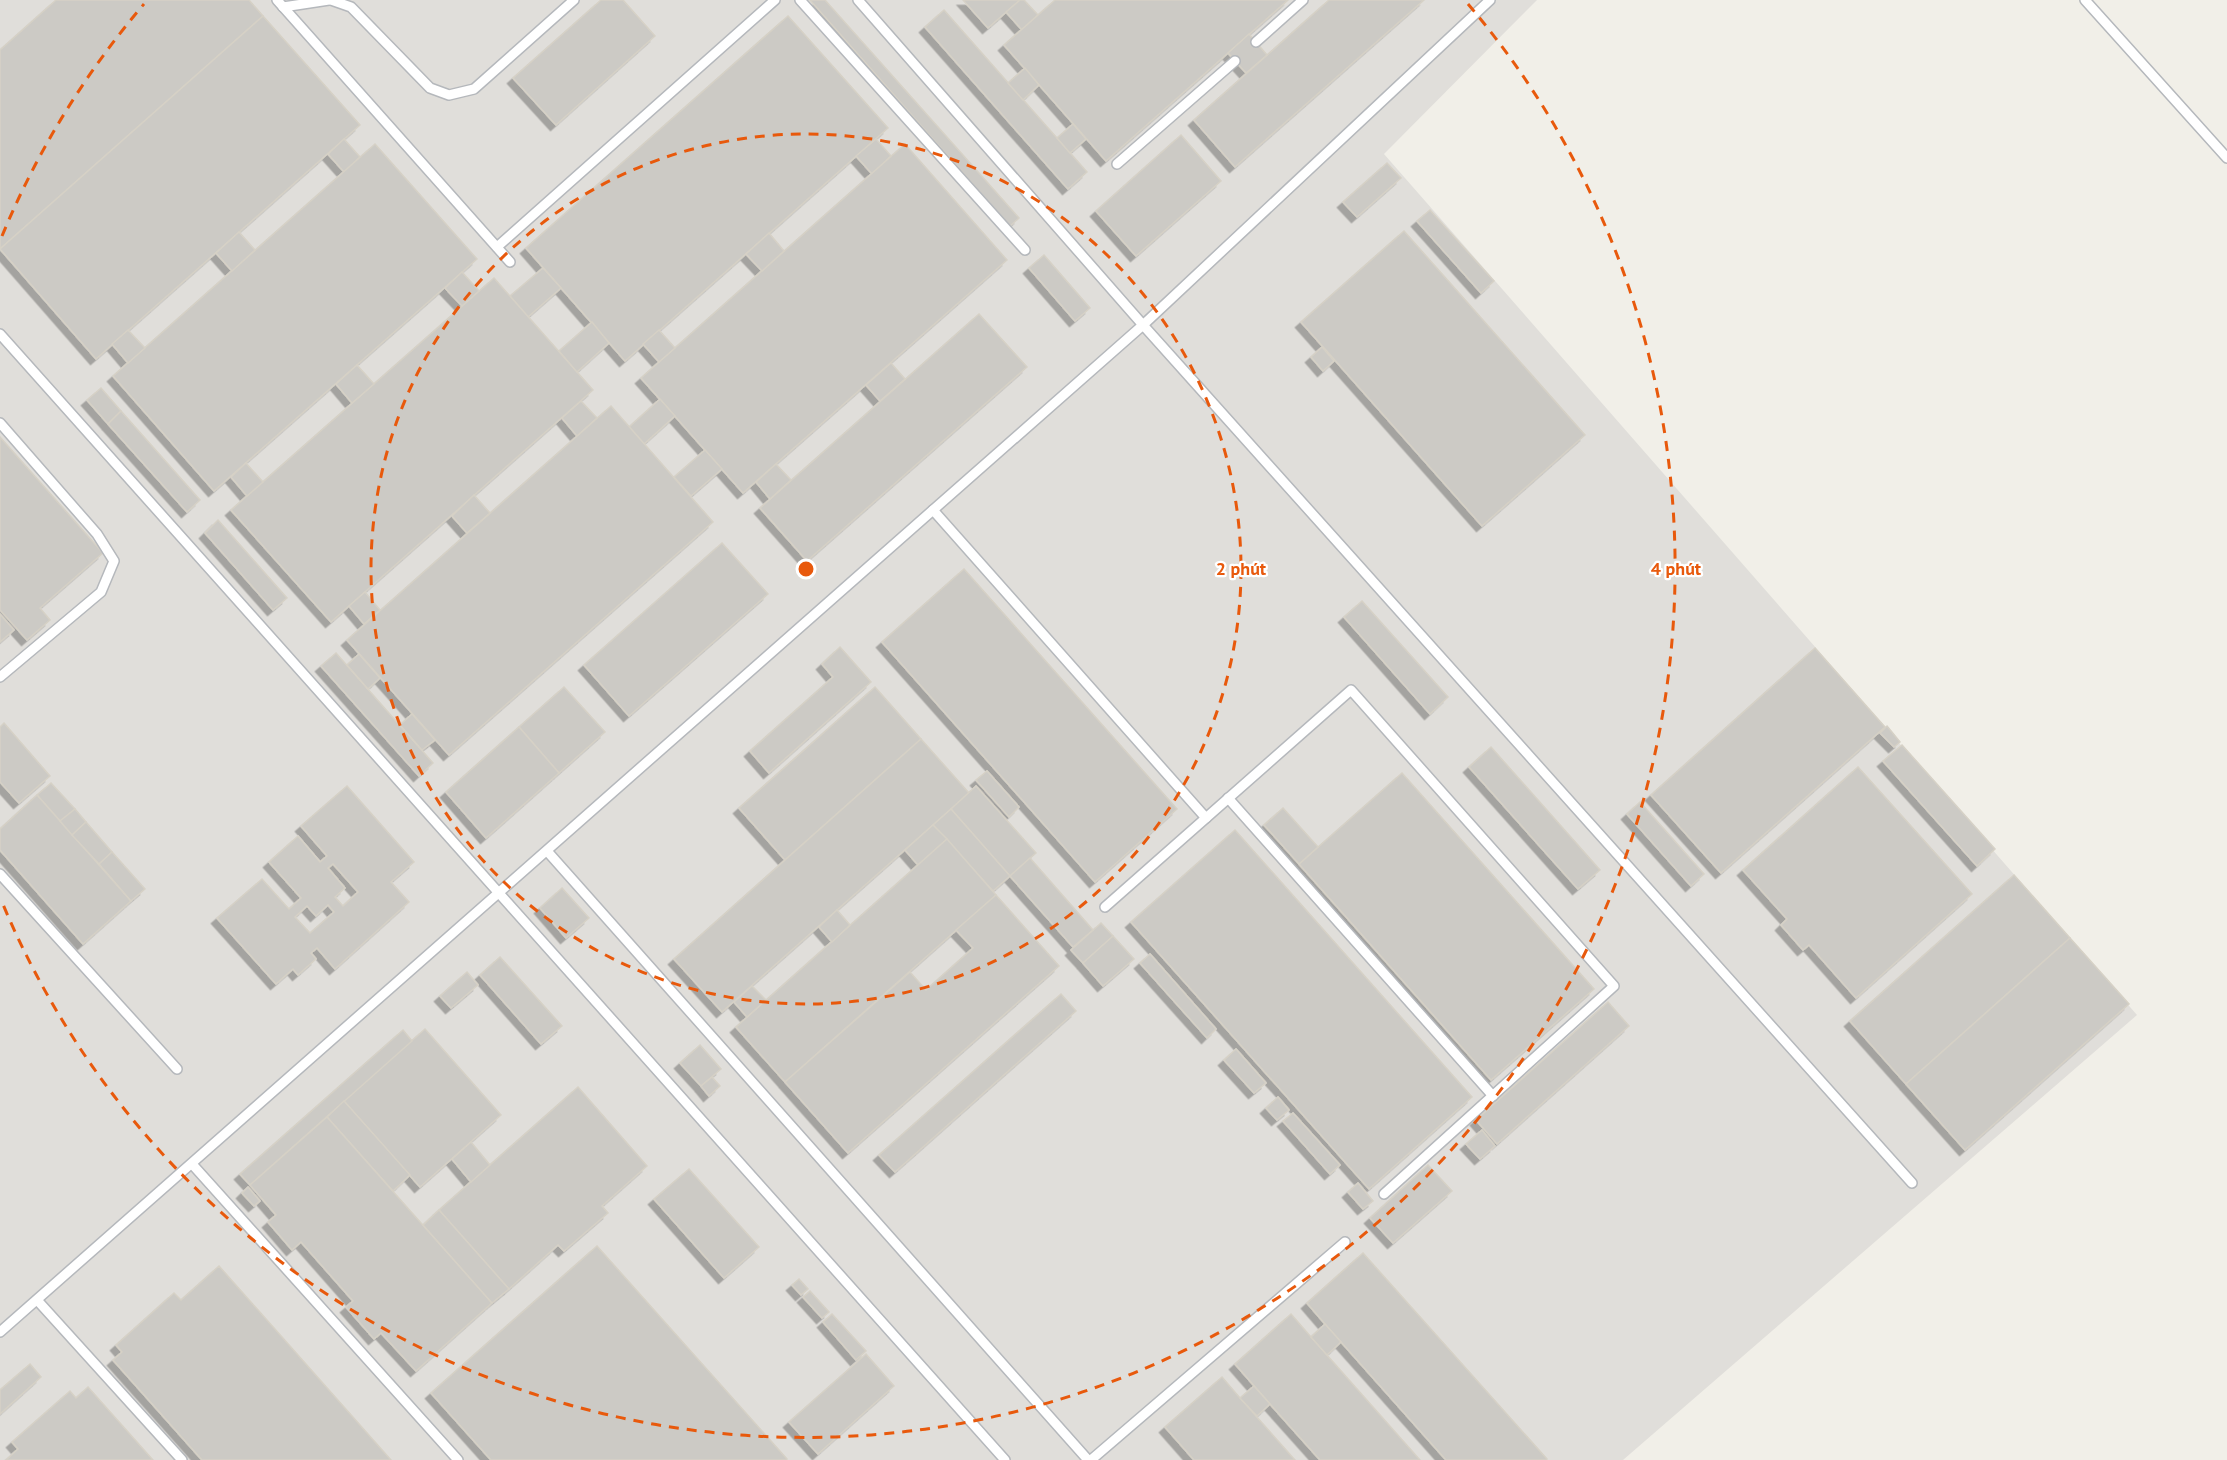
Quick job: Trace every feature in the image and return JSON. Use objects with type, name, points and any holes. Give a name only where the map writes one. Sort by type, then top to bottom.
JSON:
[{"type":"lane","points":[[280,3],[330,0],[351,7],[430,88],[449,95],[474,89],[574,0]]},
{"type":"lane","points":[[497,247],[775,0]]},
{"type":"lane","points":[[800,0],[1025,250]]},
{"type":"lane","points":[[858,0],[1143,325],[1912,1184]]},
{"type":"lane","points":[[1256,42],[1303,0]]},
{"type":"lane","points":[[0,1332],[1143,325],[1490,0]]},
{"type":"lane","points":[[2085,0],[2227,158]]},
{"type":"lane","points":[[280,3],[510,262]]},
{"type":"lane","points":[[1117,164],[1235,61]]},
{"type":"lane","points":[[0,334],[1005,1460]]},
{"type":"lane","points":[[0,423],[97,534],[114,561],[101,591],[0,677]]},
{"type":"lane","points":[[933,510],[1206,818]]},
{"type":"lane","points":[[1104,907],[1351,690],[1614,986],[1384,1194]]},
{"type":"lane","points":[[1228,798],[1493,1096]]},
{"type":"lane","points":[[547,851],[1089,1460],[1345,1242]]},
{"type":"lane","points":[[0,874],[177,1069]]},
{"type":"lane","points":[[192,1164],[458,1460]]},
{"type":"lane","points":[[37,1300],[182,1460]]},
{"type":"shaded area","points":[[0,0],[1537,0],[1384,154],[2137,1015],[1623,1460],[0,1460]]},
{"type":"building","points":[[56,0],[249,0],[263,16],[0,249],[0,50]]},
{"type":"building","points":[[601,0],[623,0],[655,36],[556,125],[513,78]]},
{"type":"building","points":[[810,0],[825,0],[1019,218],[1010,226]]},
{"type":"building","points":[[963,0],[1020,0],[988,28]]},
{"type":"building","points":[[1020,0],[1024,0],[1038,15],[1022,30],[1006,12]]},
{"type":"building","points":[[1055,0],[1288,0],[1106,161],[1004,45]]},
{"type":"building","points":[[1329,0],[1424,0],[1235,167],[1194,120]]},
{"type":"building","points":[[944,10],[1087,172],[1068,189],[925,27]]},
{"type":"building","points":[[263,16],[360,125],[96,359],[0,249]]},
{"type":"building","points":[[788,16],[888,128],[625,361],[526,248]]},
{"type":"building","points":[[1249,34],[1267,55],[1246,73],[1228,53]]},
{"type":"building","points":[[1025,68],[1039,85],[1023,100],[1008,83]]},
{"type":"building","points":[[1073,124],[1086,139],[1070,153],[1057,138]]},
{"type":"building","points":[[1181,135],[1221,181],[1136,256],[1096,211]]},
{"type":"building","points":[[344,139],[360,157],[344,172],[328,154]]},
{"type":"building","points":[[876,139],[891,156],[872,174],[856,156]]},
{"type":"building","points":[[375,144],[477,259],[214,491],[113,376]]},
{"type":"building","points":[[905,144],[1007,260],[743,493],[641,378]]},
{"type":"building","points":[[1387,163],[1401,178],[1357,217],[1343,202]]},
{"type":"building","points":[[1430,210],[1494,281],[1481,293],[1417,221]]},
{"type":"building","points":[[1404,231],[1585,435],[1482,526],[1301,322]]},
{"type":"building","points":[[239,232],[255,250],[232,271],[216,253]]},
{"type":"building","points":[[769,233],[784,251],[762,271],[746,254]]},
{"type":"building","points":[[1044,255],[1090,308],[1075,321],[1029,268]]},
{"type":"building","points":[[543,268],[561,288],[528,317],[510,296]]},
{"type":"building","points":[[462,272],[479,291],[462,306],[445,288]]},
{"type":"building","points":[[494,278],[593,390],[331,622],[231,510]]},
{"type":"building","points":[[979,314],[1027,367],[807,561],[760,508]]},
{"type":"building","points":[[592,322],[609,343],[577,372],[559,351]]},
{"type":"building","points":[[128,330],[145,348],[128,363],[112,344]]},
{"type":"building","points":[[659,330],[675,348],[659,362],[643,344]]},
{"type":"building","points":[[1322,347],[1334,361],[1323,371],[1311,357]]},
{"type":"building","points":[[891,363],[905,379],[880,401],[866,385]]},
{"type":"building","points":[[357,365],[374,384],[352,403],[336,384]]},
{"type":"building","points":[[101,388],[121,411],[108,424],[87,400]]},
{"type":"building","points":[[660,399],[675,416],[644,444],[629,427]]},
{"type":"building","points":[[581,401],[597,418],[577,436],[562,418]]},
{"type":"building","points":[[611,406],[713,522],[449,755],[347,640]]},
{"type":"building","points":[[121,411],[200,500],[187,512],[108,424]]},
{"type":"building","points":[[0,437],[103,553],[40,608],[50,620],[27,640],[0,610]]},
{"type":"building","points":[[705,450],[722,469],[691,496],[674,477]]},
{"type":"building","points":[[246,463],[263,482],[247,496],[231,477]]},
{"type":"building","points":[[776,464],[791,480],[770,499],[756,482]]},
{"type":"building","points":[[474,495],[490,513],[467,533],[452,516]]},
{"type":"building","points":[[218,520],[287,598],[273,610],[205,533]]},
{"type":"building","points":[[722,543],[768,594],[629,716],[584,665]]},
{"type":"building","points":[[964,569],[1177,809],[1095,882],[882,642]]},
{"type":"building","points":[[365,592],[380,610],[364,624],[349,606]]},
{"type":"building","points":[[1362,601],[1448,697],[1430,714],[1344,617]]},
{"type":"building","points":[[0,614],[14,630],[0,642]]},
{"type":"building","points":[[840,647],[871,682],[769,773],[750,751],[833,677],[822,664]]},
{"type":"building","points":[[1815,648],[1885,727],[1721,873],[1651,795]]},
{"type":"building","points":[[336,653],[433,763],[419,776],[321,666]]},
{"type":"building","points":[[359,654],[380,678],[368,689],[347,665]]},
{"type":"building","points":[[564,687],[605,732],[559,773],[519,727]]},
{"type":"building","points":[[875,687],[921,739],[785,860],[739,808]]},
{"type":"building","points":[[412,714],[435,740],[422,750],[400,725]]},
{"type":"building","points":[[4,723],[50,776],[19,803],[0,782],[0,727]]},
{"type":"building","points":[[1887,726],[1900,742],[1894,747],[1880,733]]},
{"type":"building","points":[[519,727],[559,773],[486,838],[446,792]]},
{"type":"building","points":[[921,739],[969,793],[722,1012],[674,959]]},
{"type":"building","points":[[1902,745],[1995,849],[1977,866],[1883,761]]},
{"type":"building","points":[[1491,747],[1600,870],[1578,889],[1469,767]]},
{"type":"building","points":[[1858,767],[1972,894],[1856,998],[1809,945],[1803,950],[1781,925],[1787,919],[1743,870]]},
{"type":"building","points":[[987,771],[1019,807],[1009,817],[976,780]]},
{"type":"building","points":[[1402,773],[1594,989],[1491,1080],[1299,864]]},
{"type":"building","points":[[51,783],[75,809],[60,821],[37,795]]},
{"type":"building","points":[[347,786],[414,862],[391,882],[409,902],[335,969],[317,948],[311,953],[316,959],[298,975],[293,969],[276,984],[217,918],[262,879],[289,909],[301,898],[269,862],[298,836],[320,862],[327,856],[301,826]],"holes":[[[333,864],[358,892],[343,906],[335,897],[345,888],[328,868]],[[328,905],[334,912],[310,933],[295,917],[307,906],[316,916]]]},
{"type":"building","points":[[976,786],[1036,853],[1010,876],[951,809]]},
{"type":"building","points":[[37,795],[131,901],[83,944],[0,850],[0,829]]},
{"type":"building","points":[[1640,802],[1704,874],[1691,886],[1627,814]]},
{"type":"building","points":[[1283,808],[1318,847],[1299,864],[1264,825]]},
{"type":"building","points":[[75,809],[86,822],[72,835],[60,821]]},
{"type":"building","points":[[951,809],[1010,876],[993,891],[933,825]]},
{"type":"building","points":[[86,822],[112,852],[99,864],[72,835]]},
{"type":"building","points":[[933,825],[947,839],[918,865],[905,850]]},
{"type":"building","points":[[1235,830],[1472,1097],[1369,1189],[1131,922]]},
{"type":"building","points":[[947,839],[996,895],[785,1082],[736,1027]]},
{"type":"building","points":[[112,852],[145,889],[131,901],[99,864]]},
{"type":"building","points":[[1030,858],[1093,930],[1073,947],[1010,876]]},
{"type":"building","points":[[2014,875],[2070,938],[1906,1084],[1850,1021]]},
{"type":"building","points":[[562,888],[589,918],[566,938],[540,908]]},
{"type":"building","points":[[996,895],[1059,966],[848,1153],[785,1082],[910,972],[926,990],[973,948],[956,930]]},
{"type":"building","points":[[837,910],[850,925],[832,942],[819,927]]},
{"type":"building","points":[[1101,923],[1113,936],[1083,963],[1071,950]]},
{"type":"building","points":[[1113,936],[1134,959],[1103,986],[1083,963]]},
{"type":"building","points":[[2070,938],[2129,1004],[1965,1150],[1906,1084]]},
{"type":"building","points":[[1150,954],[1216,1029],[1207,1038],[1140,963]]},
{"type":"building","points":[[500,957],[562,1026],[541,1044],[480,975]]},
{"type":"building","points":[[467,972],[478,985],[451,1008],[440,996]]},
{"type":"building","points":[[752,986],[766,1000],[747,1017],[734,1002]]},
{"type":"building","points":[[1061,994],[1076,1011],[895,1172],[879,1155]]},
{"type":"building","points":[[1608,1002],[1629,1026],[1497,1144],[1476,1120]]},
{"type":"building","points":[[425,1029],[501,1115],[420,1187],[344,1101]]},
{"type":"building","points":[[403,1030],[412,1041],[250,1185],[240,1174]]},
{"type":"building","points":[[700,1045],[721,1069],[701,1086],[680,1063]]},
{"type":"building","points":[[1236,1049],[1266,1083],[1254,1093],[1224,1060]]},
{"type":"building","points":[[712,1077],[720,1086],[709,1096],[701,1086]]},
{"type":"building","points":[[578,1087],[647,1166],[602,1206],[608,1213],[564,1251],[558,1245],[509,1289],[439,1210]]},
{"type":"building","points":[[1278,1097],[1289,1110],[1277,1120],[1266,1108]]},
{"type":"building","points":[[344,1101],[410,1175],[393,1191],[327,1117]]},
{"type":"building","points":[[1293,1113],[1340,1165],[1330,1174],[1283,1121]]},
{"type":"building","points":[[327,1117],[492,1303],[416,1371],[381,1333],[374,1339],[346,1307],[353,1301],[301,1242],[292,1250],[268,1222],[276,1215],[250,1185]]},
{"type":"building","points":[[1482,1130],[1495,1146],[1480,1159],[1466,1144]]},
{"type":"building","points":[[471,1142],[490,1165],[471,1182],[452,1159]]},
{"type":"building","points":[[1428,1165],[1452,1191],[1393,1243],[1370,1218]]},
{"type":"building","points":[[689,1169],[759,1247],[724,1278],[654,1199]]},
{"type":"building","points":[[1358,1183],[1373,1201],[1363,1209],[1348,1192]]},
{"type":"building","points":[[248,1187],[260,1201],[254,1206],[242,1193]]},
{"type":"building","points":[[439,1210],[509,1289],[492,1303],[423,1225]]},
{"type":"building","points":[[597,1246],[786,1460],[491,1460],[431,1393]]},
{"type":"building","points":[[1363,1253],[1546,1460],[1446,1460],[1325,1324],[1307,1303]]},
{"type":"building","points":[[219,1266],[391,1460],[202,1460],[113,1360],[122,1352],[116,1345],[174,1293],[181,1300]]},
{"type":"building","points":[[799,1279],[808,1289],[801,1295],[792,1285]]},
{"type":"building","points":[[810,1291],[829,1312],[822,1318],[803,1297]]},
{"type":"building","points":[[832,1314],[866,1351],[856,1360],[823,1322]]},
{"type":"building","points":[[1291,1314],[1420,1460],[1320,1460],[1270,1404],[1235,1364]]},
{"type":"building","points":[[1325,1324],[1341,1342],[1327,1355],[1311,1337]]},
{"type":"building","points":[[866,1354],[894,1386],[818,1454],[789,1422]]},
{"type":"building","points":[[30,1364],[41,1377],[0,1414],[0,1390]]},
{"type":"building","points":[[1222,1377],[1295,1460],[1194,1460],[1165,1427]]},
{"type":"building","points":[[1254,1386],[1270,1404],[1257,1416],[1240,1398]]},
{"type":"building","points":[[88,1387],[153,1460],[6,1460],[18,1449],[12,1442],[70,1391],[76,1398]]}]
